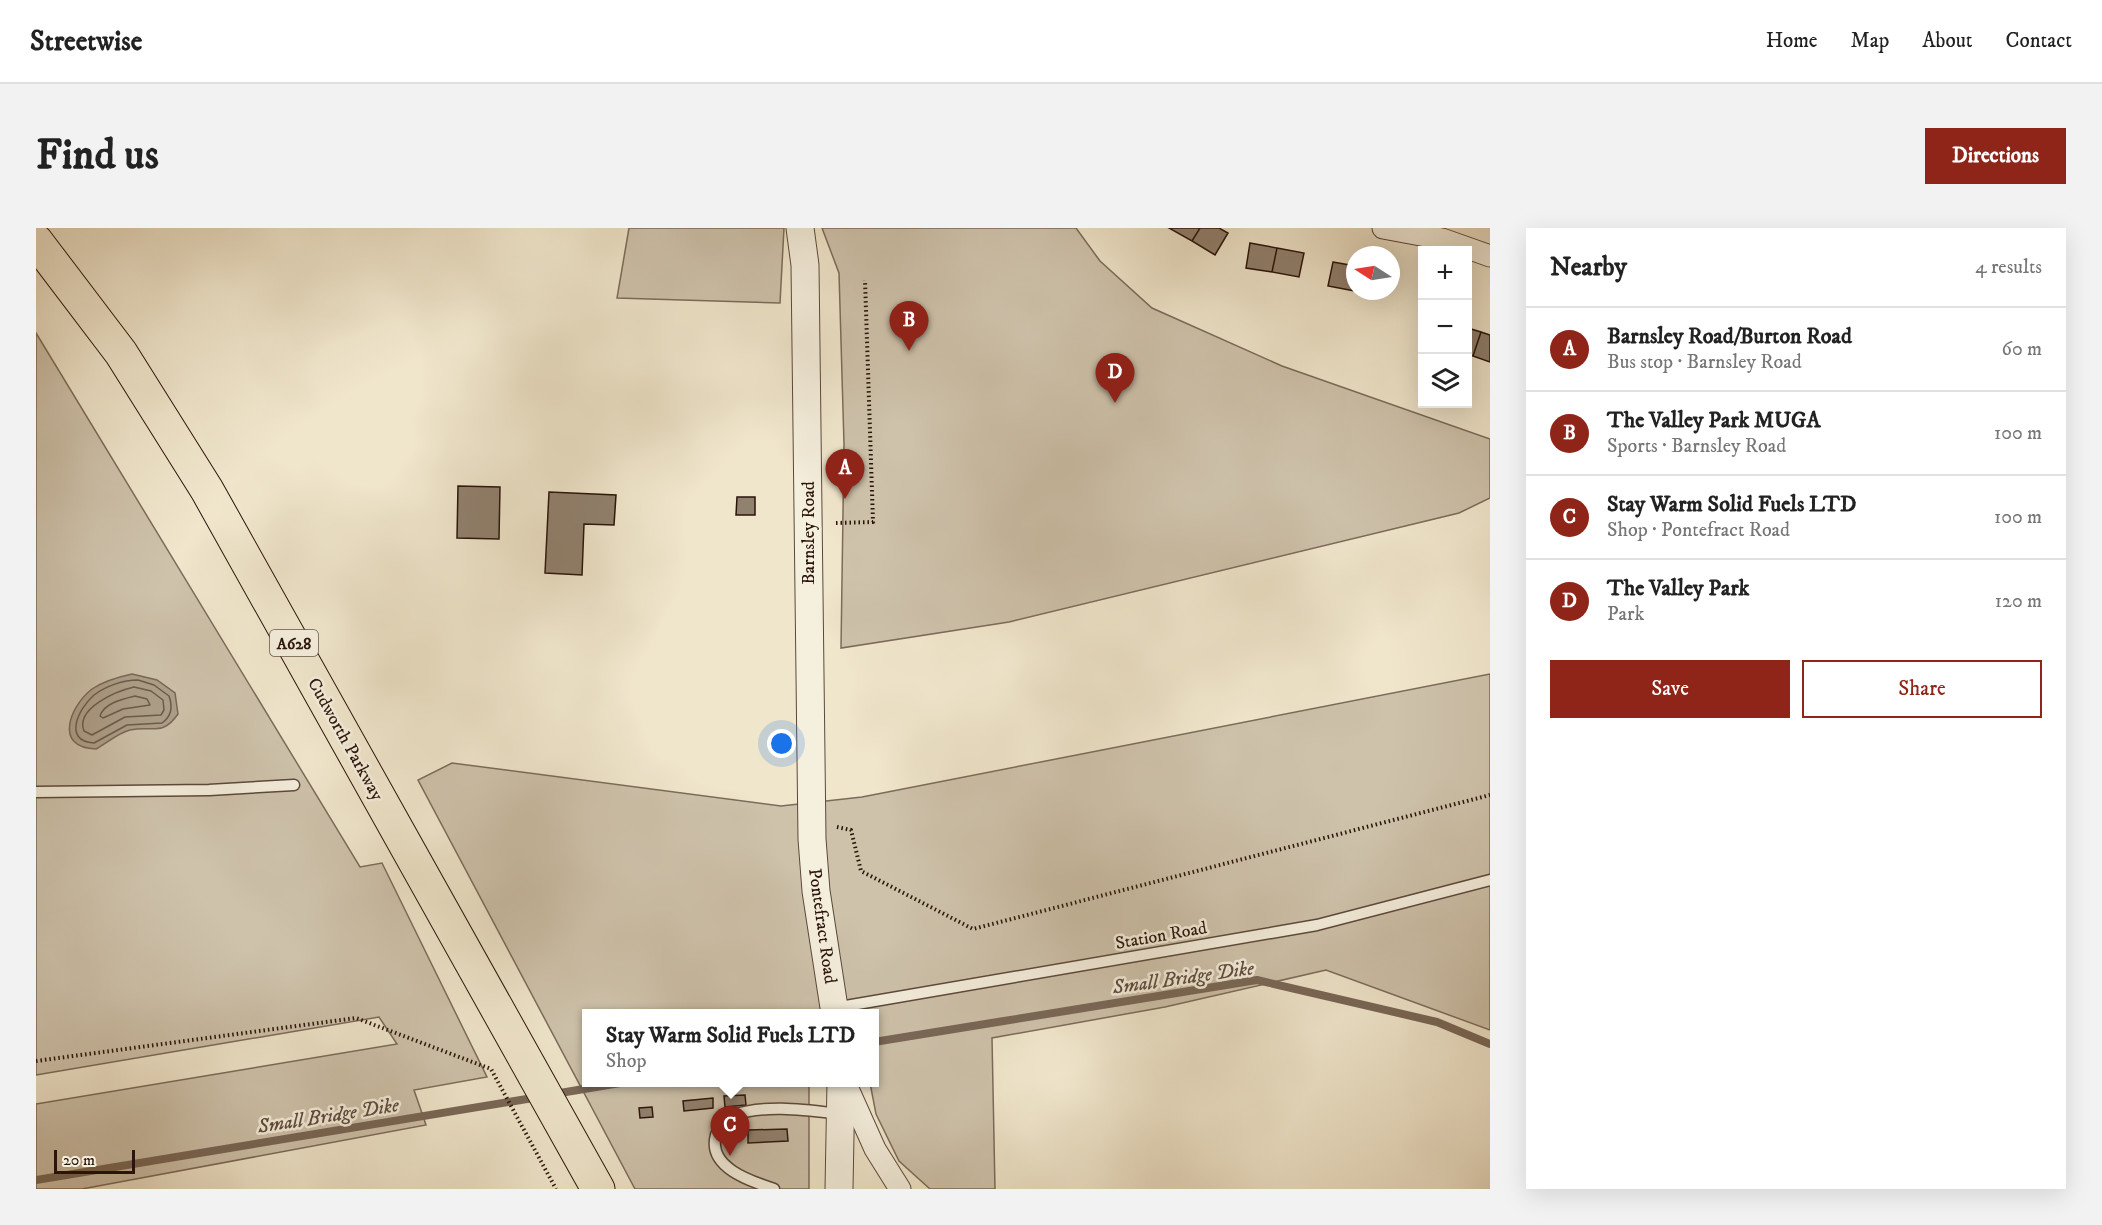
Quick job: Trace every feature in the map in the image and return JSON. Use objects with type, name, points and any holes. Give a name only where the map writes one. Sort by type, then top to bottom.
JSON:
[{"type":"highway","name":"Cudworth Parkway","points":[[36,241],[121,353],[207,490],[598,1189]]},
{"type":"street","name":"Barnsley Road","points":[[800,228],[805,265],[812,830]]},
{"type":"street","points":[[1383,228],[1442,239],[1490,256]]},
{"type":"street","name":"Pontefract Road","points":[[812,830],[816,891],[834,1009]]},
{"type":"street","points":[[838,1189],[843,1087]]},
{"type":"street","points":[[845,1087],[875,1149],[900,1189]]},
{"type":"lane","points":[[36,792],[208,790],[294,785]]},
{"type":"lane","name":"Station Road","points":[[845,1009],[1317,925],[1490,879]]},
{"type":"lane","points":[[774,1189],[741,1177],[720,1161],[713,1144],[718,1127],[731,1116],[755,1110],[801,1110],[840,1114]]},
{"type":"path","points":[[808,524],[873,522],[865,280]]},
{"type":"path","points":[[812,830],[851,830],[861,871],[973,929],[1490,795]]},
{"type":"path","points":[[36,1061],[356,1018],[491,1069],[556,1189]]},
{"type":"shaded area","points":[[629,228],[784,228],[780,303],[617,298]]},
{"type":"shaded area","points":[[822,228],[1076,228],[1100,261],[1152,308],[1282,366],[1490,439],[1490,498],[1459,513],[1009,622],[841,648],[844,444],[839,273]]},
{"type":"shaded area","points":[[36,333],[360,867],[382,863],[487,1077],[414,1090],[426,1125],[82,1189],[36,1189],[36,1104],[397,1044],[379,1017],[36,1075]]},
{"type":"shaded area","points":[[1490,674],[1490,1030],[1326,970],[1165,1007],[992,1038],[995,1189],[930,1189],[899,1161],[876,1114],[871,1087],[879,1087],[879,1009],[582,1009],[582,1087],[809,1087],[809,1189],[635,1189],[418,780],[452,763],[781,806],[862,797]]},
{"type":"water","points":[[132,674],[157,680],[175,693],[178,714],[167,726],[126,731],[96,749],[83,747],[74,742],[70,734],[72,715],[84,696],[101,684]]},
{"type":"building","points":[[1169,228],[1200,228],[1192,241]]},
{"type":"building","points":[[1200,228],[1219,228],[1228,233],[1215,255],[1192,241]]},
{"type":"building","points":[[1250,243],[1277,248],[1272,272],[1246,268]]},
{"type":"building","points":[[1277,248],[1304,253],[1299,277],[1272,272]]},
{"type":"building","points":[[1333,262],[1346,264],[1346,289],[1328,286]]},
{"type":"building","points":[[1472,329],[1481,332],[1472,356]]},
{"type":"building","points":[[1481,332],[1490,335],[1490,362],[1473,356]]},
{"type":"building","points":[[458,486],[500,487],[499,539],[457,538]]},
{"type":"building","points":[[549,492],[616,495],[614,525],[584,524],[582,575],[545,573]]},
{"type":"building","points":[[737,497],[755,497],[755,515],[736,515]]},
{"type":"building","points":[[745,1095],[746,1105],[725,1107],[724,1096]]},
{"type":"building","points":[[713,1098],[713,1108],[684,1111],[683,1101]]},
{"type":"building","points":[[652,1107],[653,1117],[640,1118],[639,1108]]},
{"type":"building","points":[[787,1129],[788,1141],[748,1143],[748,1130]]},
{"type":"waterway","name":"Small Bridge Dike","points":[[879,1041],[1257,980],[1437,1022],[1490,1044]]},
{"type":"waterway","name":"Small Bridge Dike","points":[[554,1094],[596,1087]]},
{"type":"waterway","name":"Small Bridge Dike","points":[[36,1180],[539,1097]]},
{"type":"place","name":"The Valley Park MUGA","points":[[909,351]]},
{"type":"place","name":"The Valley Park","points":[[1115,403]]},
{"type":"place","name":"Barnsley Road/Burton Road","points":[[845,499]]},
{"type":"place","name":"Stay Warm Solid Fuels LTD","points":[[730,1156]]}]
